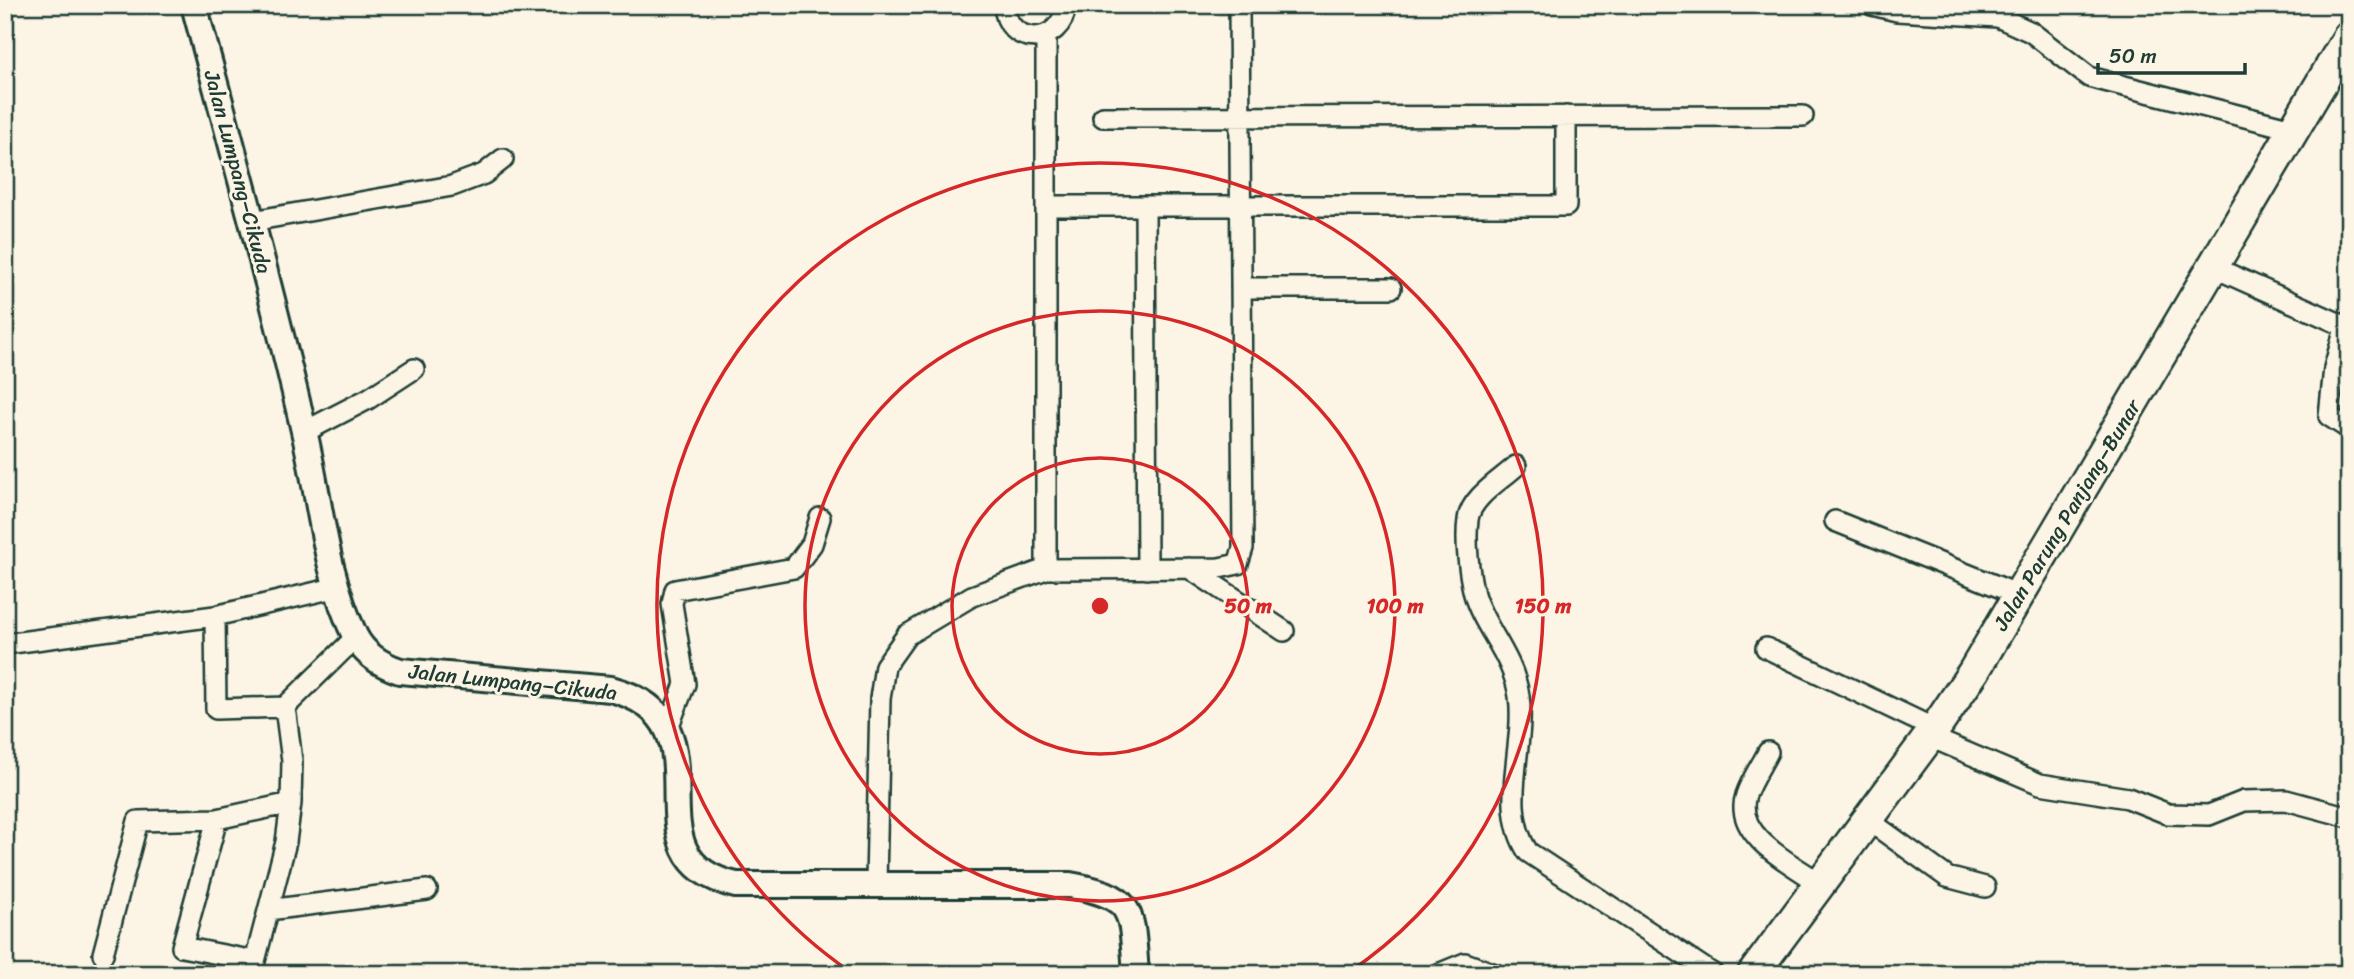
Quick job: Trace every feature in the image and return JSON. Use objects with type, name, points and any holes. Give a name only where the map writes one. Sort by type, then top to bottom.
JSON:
[{"type":"main road","name":"Jalan Parung Panjang–Bunar","points":[[1753,974],[1933,733],[2019,595],[2296,130],[2349,36]]},
{"type":"street","name":"Jalan Lumpang–Cikuda","points":[[194,5],[252,221],[304,432],[338,587],[356,637],[367,652],[384,666],[400,671],[611,689],[631,694],[653,711],[668,728]]},
{"type":"street","points":[[1004,5],[1009,22],[1025,36],[1046,35],[1061,23],[1066,5]]},
{"type":"street","points":[[876,883],[880,699],[885,666],[907,635],[972,596],[1046,569],[1219,568],[1238,564],[1243,548],[1240,5]]},
{"type":"street","points":[[1872,5],[1897,11],[1998,17],[2031,32],[2089,76],[2296,130]]},
{"type":"street","points":[[1046,35],[1046,569]]},
{"type":"street","points":[[1047,206],[1566,206],[1566,116]]},
{"type":"street","points":[[1103,117],[1804,116]]},
{"type":"street","points":[[252,221],[452,186],[484,174],[503,159]]},
{"type":"street","points":[[1145,206],[1147,569]]},
{"type":"street","points":[[2213,267],[2347,328],[2334,368],[2329,416],[2349,429]]},
{"type":"street","points":[[1241,288],[1391,288]]},
{"type":"street","points":[[304,432],[368,399],[414,369]]},
{"type":"street","points":[[1516,466],[1475,503],[1468,525],[1474,595],[1506,655],[1519,696],[1515,817],[1519,839],[1528,852],[1713,974]]},
{"type":"street","points":[[820,518],[812,544],[794,568],[675,590],[673,604],[685,684],[668,728],[676,748],[676,816],[683,848],[694,866],[718,881],[736,885],[1070,885],[1105,892],[1120,900],[1129,913],[1136,974]]},
{"type":"street","points":[[1835,521],[2019,595]]},
{"type":"street","points":[[1189,568],[1284,631]]},
{"type":"street","points":[[5,644],[215,616],[338,587]]},
{"type":"street","points":[[215,616],[216,709],[285,707],[356,637]]},
{"type":"street","points":[[1766,648],[2040,784],[2128,798],[2168,814],[2209,815],[2245,801],[2286,800],[2349,817]]},
{"type":"street","points":[[217,818],[182,947],[252,967],[286,842],[291,803],[292,761],[285,707]]},
{"type":"street","points":[[1768,752],[1745,797],[1744,810],[1751,831],[1821,884]]},
{"type":"street","points":[[103,954],[138,821],[217,818],[291,803]]},
{"type":"street","points":[[1868,821],[1947,877],[1985,887]]},
{"type":"street","points":[[268,911],[427,890]]},
{"type":"street","points":[[1438,974],[1465,963],[1495,974]]}]
